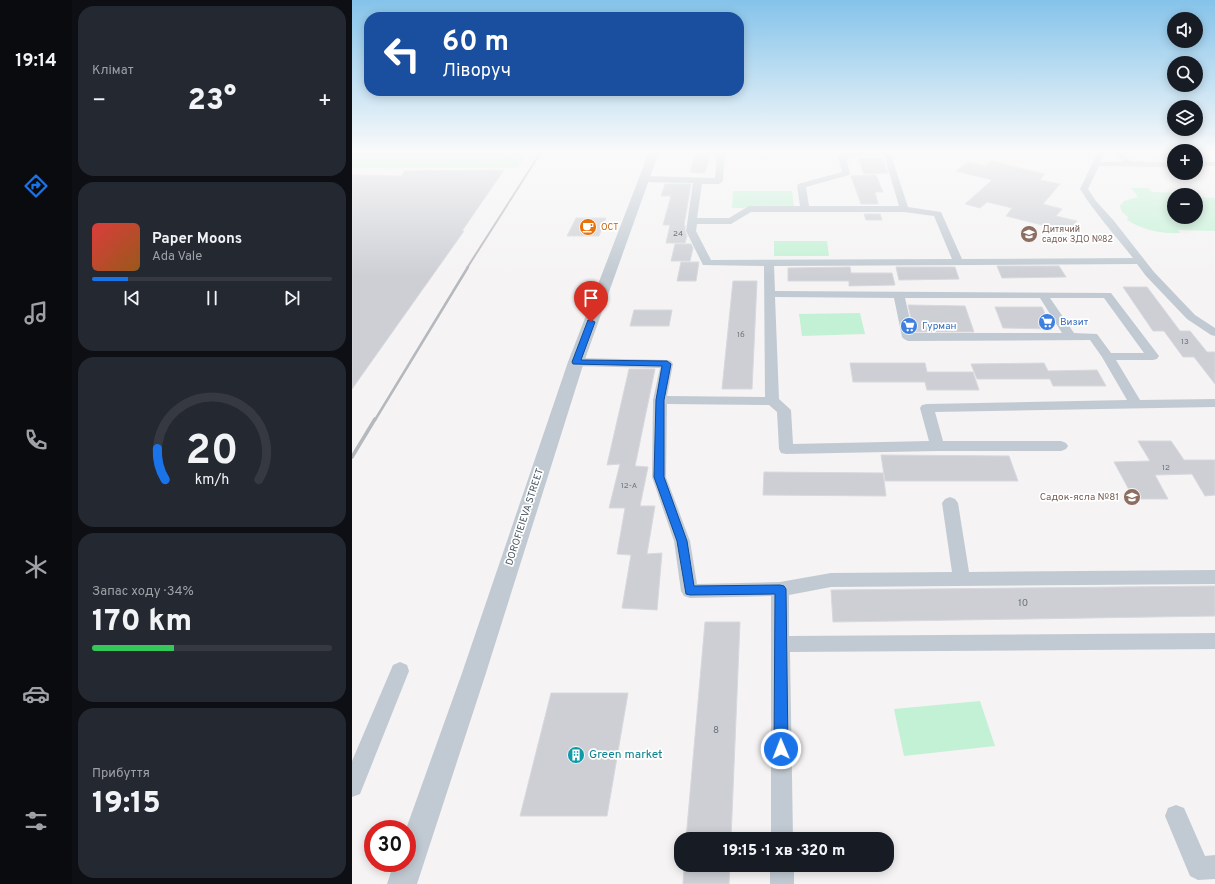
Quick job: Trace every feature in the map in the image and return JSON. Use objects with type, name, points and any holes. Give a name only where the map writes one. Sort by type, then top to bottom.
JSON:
[{"type":"street","name":"DOROFIEIEVA STREET","points":[[402,884],[475,669],[576,362],[640,193]]},
{"type":"street","points":[[696,193],[691,231],[707,263],[1139,261]]},
{"type":"street","points":[[802,193],[805,209]]},
{"type":"street","points":[[899,193],[904,209]]},
{"type":"street","points":[[1087,193],[1150,274],[1191,317],[1215,333]]},
{"type":"street","points":[[692,221],[731,221],[749,209],[904,209],[938,214],[958,262]]},
{"type":"street","points":[[769,263],[772,401]]},
{"type":"street","points":[[769,294],[1108,295],[1153,356],[1108,357]]},
{"type":"street","points":[[899,295],[908,337],[1093,336],[1108,357],[1136,404]]},
{"type":"street","points":[[1044,295],[1070,336]]},
{"type":"street","points":[[576,362],[667,364],[660,400],[659,477],[682,541],[690,590],[780,589],[831,580],[1215,577]]},
{"type":"street","points":[[660,400],[772,401],[784,410],[786,449],[937,446],[1061,446]]},
{"type":"street","points":[[937,446],[927,408],[1215,402]]},
{"type":"street","points":[[950,503],[962,579]]},
{"type":"street","points":[[780,589],[782,832]]},
{"type":"street","points":[[780,644],[1215,641]]},
{"type":"street","points":[[352,786],[400,671]]},
{"type":"street","points":[[1176,816],[1198,868],[1215,867]]},
{"type":"street","points":[[782,872],[782,884]]},
{"type":"green space","points":[[733,193],[792,193],[794,207],[732,208]]},
{"type":"green space","points":[[1135,193],[1167,193],[1167,224],[1203,224],[1203,197],[1215,198],[1215,231],[1178,230],[1180,233],[1166,233],[1145,229],[1126,219],[1129,218],[1122,212],[1120,206],[1124,201],[1138,197]]},
{"type":"green space","points":[[774,241],[827,241],[829,256],[774,256]]},
{"type":"green space","points":[[860,313],[865,334],[802,336],[799,314]]},
{"type":"green space","points":[[980,701],[995,746],[904,756],[894,709]]},
{"type":"building","points":[[352,193],[488,193],[462,231],[464,231],[352,389]]},
{"type":"building","points":[[662,193],[689,193],[684,225],[687,236],[685,243],[666,243],[670,225],[663,225],[671,196],[661,196]]},
{"type":"building","points":[[857,193],[875,193],[878,204],[861,204]]},
{"type":"building","points":[[977,193],[1052,193],[1043,204],[1062,209],[1056,216],[1077,221],[1069,232],[1006,216],[1012,208],[987,202],[980,208],[965,204]]},
{"type":"building","points":[[864,214],[880,214],[882,220],[866,220]]},
{"type":"building","points":[[576,218],[606,218],[599,236],[567,236]]},
{"type":"building","points":[[675,244],[691,244],[693,248],[690,261],[671,261]]},
{"type":"building","points":[[681,262],[699,262],[696,281],[677,281]]},
{"type":"building","points":[[997,266],[1059,266],[1066,277],[1002,278]]},
{"type":"building","points":[[850,267],[851,273],[892,273],[895,285],[849,286],[849,281],[788,281],[788,268]]},
{"type":"building","points":[[896,267],[955,267],[959,279],[899,280]]},
{"type":"building","points":[[733,281],[757,281],[752,389],[722,389]]},
{"type":"building","points":[[1123,287],[1147,287],[1180,331],[1190,331],[1207,352],[1215,352],[1215,384],[1194,357],[1183,357],[1164,331],[1153,331]]},
{"type":"building","points":[[908,305],[965,306],[974,332],[914,332]]},
{"type":"building","points":[[995,307],[1042,307],[1052,329],[1003,328]]},
{"type":"building","points":[[634,310],[672,310],[669,326],[630,326]]},
{"type":"building","points":[[850,363],[925,363],[927,372],[973,372],[979,390],[927,390],[925,382],[853,382]]},
{"type":"building","points":[[1044,363],[1048,371],[1097,370],[1106,386],[1053,386],[1050,379],[977,379],[971,364]]},
{"type":"building","points":[[629,369],[655,369],[635,466],[648,467],[640,506],[655,506],[647,554],[662,553],[657,610],[622,608],[631,555],[617,554],[625,508],[609,508],[620,464],[607,465]]},
{"type":"building","points":[[1138,441],[1171,441],[1184,460],[1215,460],[1215,495],[1205,496],[1192,474],[1155,475],[1168,499],[1134,499],[1114,462],[1150,461]]},
{"type":"building","points":[[881,455],[1009,456],[1018,481],[885,481]]},
{"type":"building","points":[[764,472],[883,473],[886,496],[763,495]]},
{"type":"building","points":[[1215,586],[1215,616],[833,622],[831,590]]},
{"type":"building","points":[[705,622],[740,622],[731,832],[687,832]]},
{"type":"building","name":"Green market","points":[[551,693],[628,693],[607,816],[520,816]]},
{"type":"building","points":[[684,872],[730,872],[729,884],[683,884]]},
{"type":"railway","points":[[467,268],[515,193]]},
{"type":"railway","points":[[375,420],[468,267]]},
{"type":"railway","points":[[352,457],[375,419]]},
{"type":"place","name":"ОСТ","points":[[588,227]]},
{"type":"place","name":"Дитячий садок ЗДО №82","points":[[1029,234]]},
{"type":"place","name":"Визит","points":[[1047,322]]},
{"type":"place","name":"Гурман","points":[[909,326]]},
{"type":"place","name":"Садок-ясла №81","points":[[1132,497]]},
{"type":"place","name":"Green market","points":[[576,755]]},
{"type":"route","points":[[591,322],[576,362],[667,364],[660,400],[659,477],[682,541],[690,590],[780,589],[781,749]]}]
